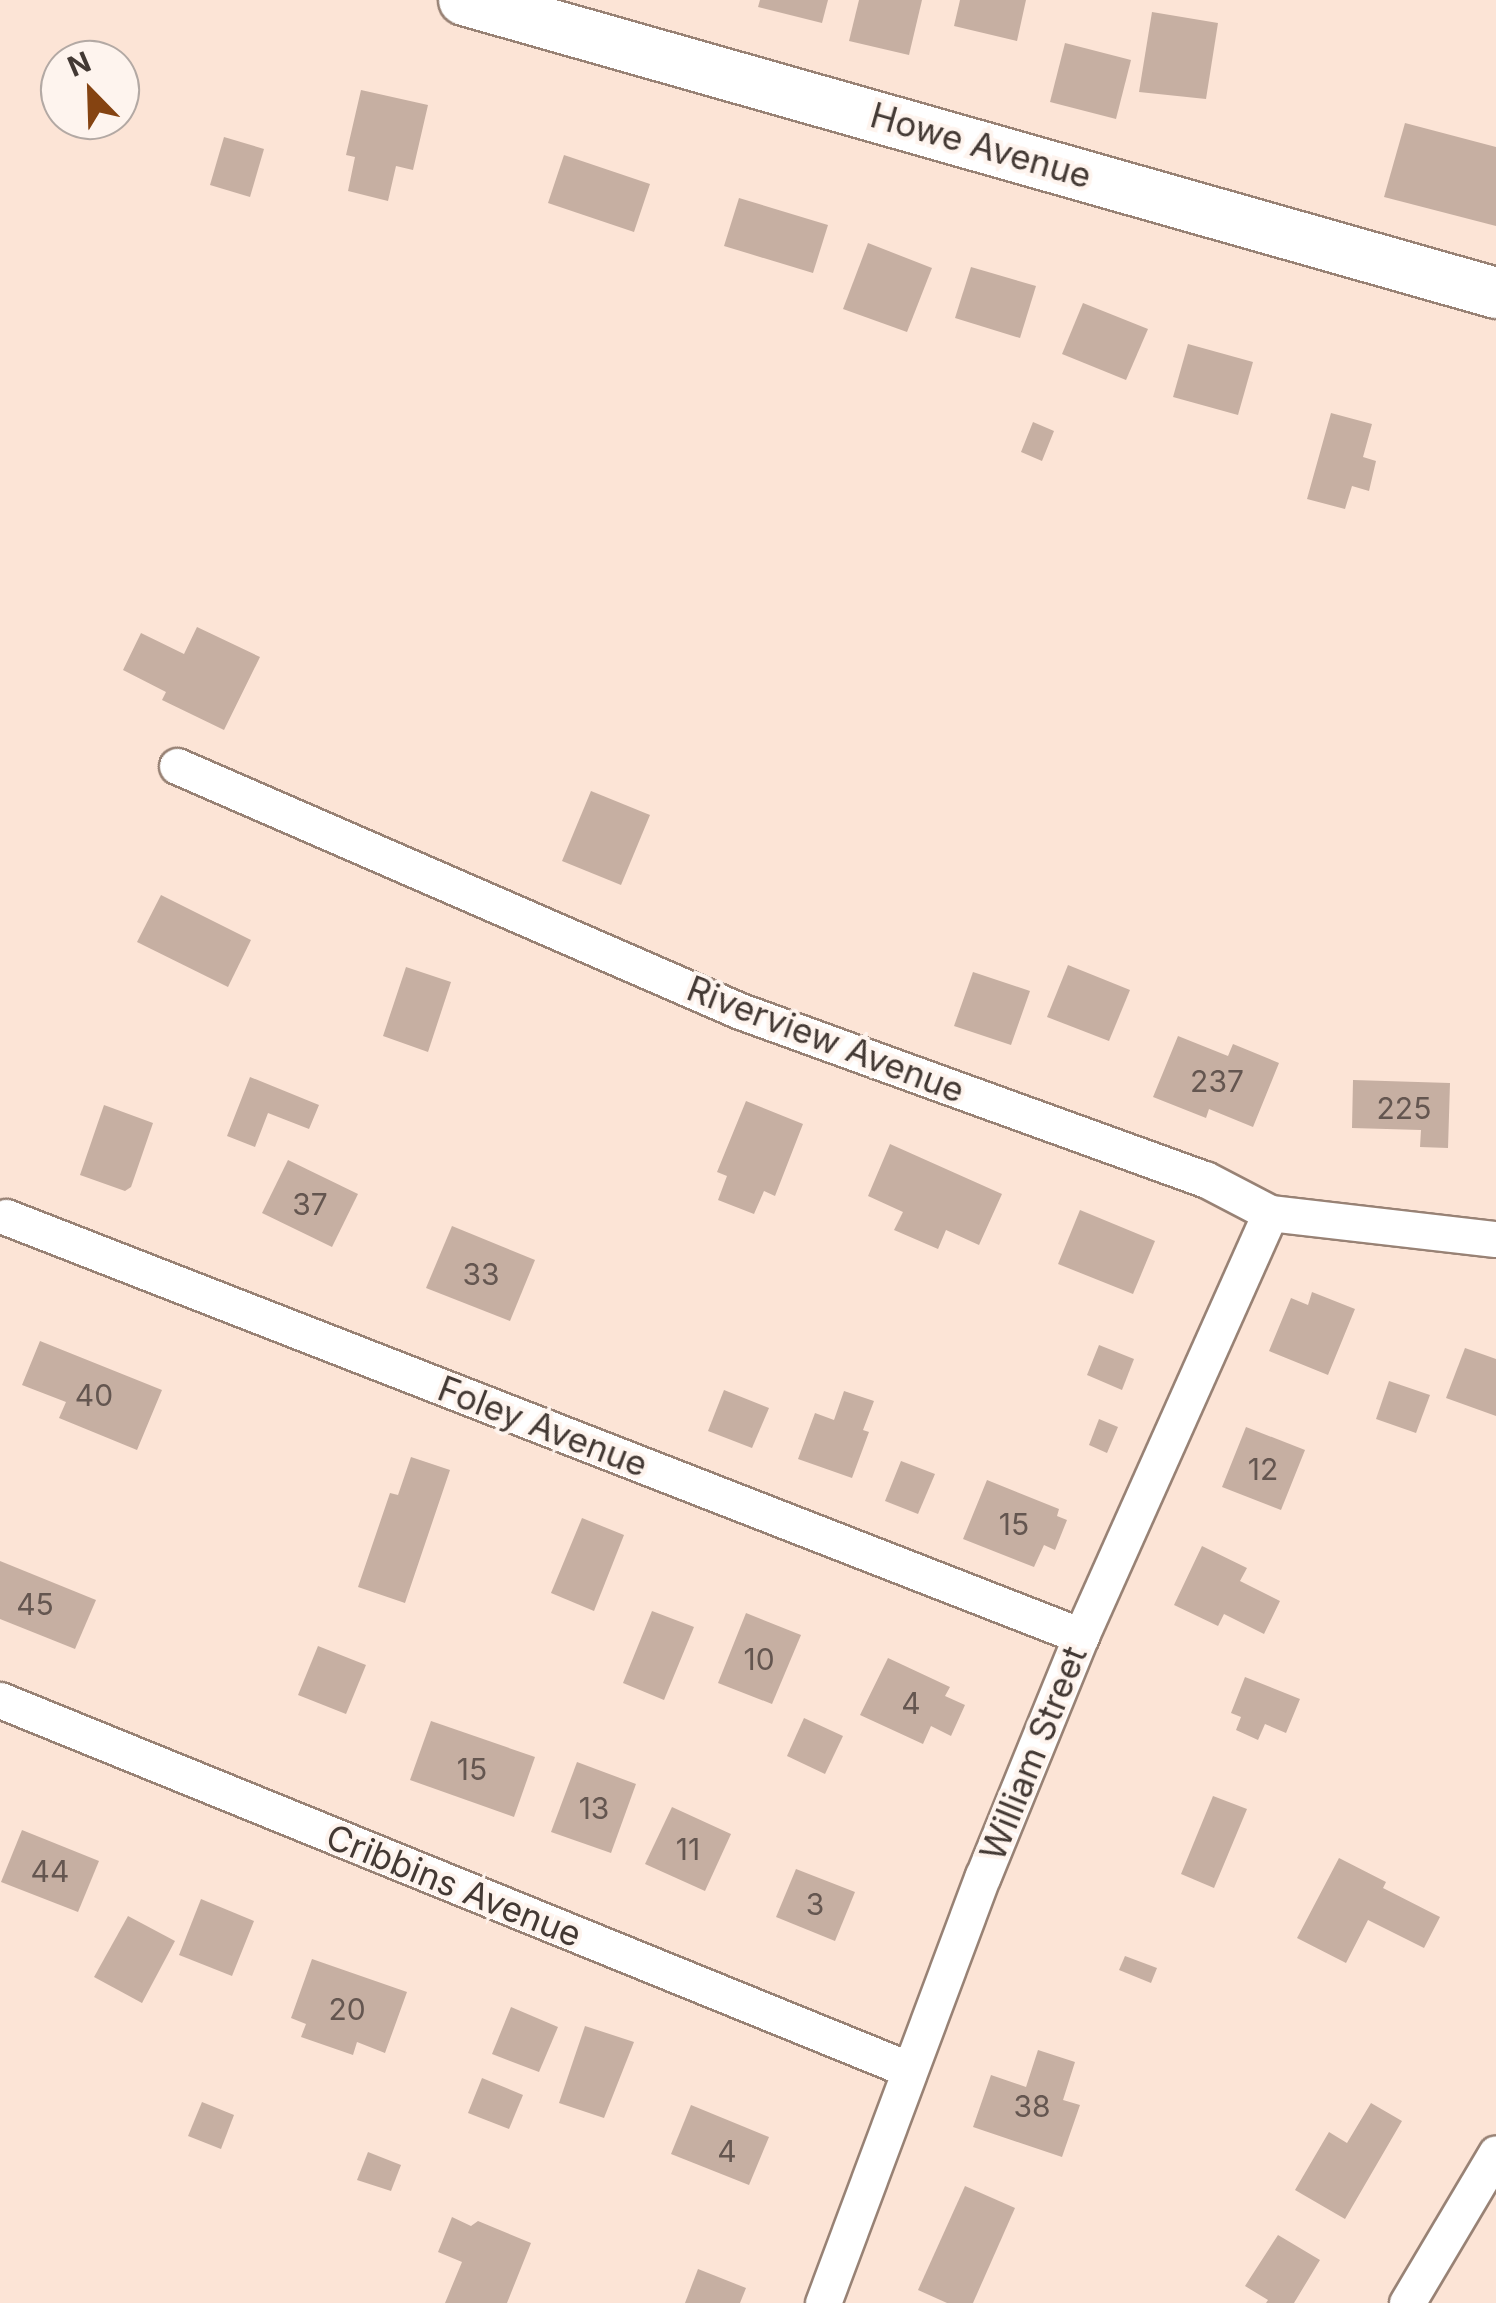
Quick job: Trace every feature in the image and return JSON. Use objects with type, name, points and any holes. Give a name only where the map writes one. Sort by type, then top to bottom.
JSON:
[{"type":"main road","name":"Howe Avenue","points":[[464,0],[1496,293]]},
{"type":"street","name":"Riverview Avenue","points":[[176,766],[740,1010],[1204,1179],[1270,1213],[1496,1238]]},
{"type":"street","name":"William Street","points":[[822,2303],[908,2069],[1081,1636],[1270,1213]]},
{"type":"street","name":"Foley Avenue","points":[[6,1216],[1081,1636]]},
{"type":"street","name":"Cribbins Avenue","points":[[0,1700],[908,2069]]},
{"type":"street","points":[[1407,2303],[1496,2152]]},
{"type":"building","points":[[760,0],[828,0],[822,23],[758,7]]},
{"type":"building","points":[[859,0],[922,0],[909,55],[849,41]]},
{"type":"building","points":[[960,0],[1026,0],[1017,41],[954,26]]},
{"type":"building","points":[[1152,12],[1218,23],[1206,99],[1139,92]]},
{"type":"building","points":[[1065,43],[1131,60],[1116,119],[1050,102]]},
{"type":"building","points":[[361,90],[428,105],[413,170],[396,166],[388,201],[348,191],[355,157],[346,155]]},
{"type":"building","points":[[1405,123],[1496,147],[1496,226],[1384,197]]},
{"type":"building","points":[[224,137],[264,149],[250,197],[210,185]]},
{"type":"building","points":[[564,155],[650,184],[634,232],[548,203]]},
{"type":"building","points":[[739,198],[828,225],[813,273],[724,246]]},
{"type":"building","points":[[868,243],[932,268],[907,332],[843,309]]},
{"type":"building","points":[[971,267],[1036,286],[1020,338],[955,318]]},
{"type":"building","points":[[1083,303],[1148,329],[1126,380],[1062,354]]},
{"type":"building","points":[[1188,344],[1253,362],[1238,415],[1173,397]]},
{"type":"building","points":[[1331,413],[1372,424],[1363,457],[1376,461],[1369,491],[1352,486],[1345,509],[1307,499]]},
{"type":"building","points":[[1033,422],[1054,431],[1042,461],[1021,452]]},
{"type":"building","points":[[197,627],[260,657],[224,730],[162,700],[166,692],[123,670],[141,633],[184,654]]},
{"type":"building","points":[[591,791],[650,815],[621,885],[562,861]]},
{"type":"building","points":[[161,895],[251,940],[228,987],[137,942]]},
{"type":"building","points":[[1068,965],[1130,990],[1109,1041],[1047,1017]]},
{"type":"building","points":[[406,967],[451,982],[428,1052],[383,1036]]},
{"type":"building","points":[[973,972],[1030,991],[1011,1045],[954,1026]]},
{"type":"building","points":[[1178,1036],[1228,1056],[1233,1044],[1279,1063],[1253,1127],[1209,1109],[1206,1118],[1153,1097]]},
{"type":"building","points":[[250,1077],[319,1105],[309,1129],[268,1113],[255,1147],[227,1136]]},
{"type":"building","points":[[1353,1080],[1450,1083],[1448,1148],[1420,1147],[1421,1130],[1352,1128]]},
{"type":"building","points":[[746,1101],[803,1124],[775,1196],[764,1191],[754,1214],[718,1200],[727,1176],[717,1172]]},
{"type":"building","points":[[104,1105],[153,1123],[131,1187],[125,1191],[80,1175]]},
{"type":"building","points":[[890,1144],[1002,1194],[979,1245],[946,1230],[938,1249],[894,1230],[903,1212],[868,1196]]},
{"type":"building","points":[[288,1160],[358,1194],[332,1247],[262,1213]]},
{"type":"building","points":[[1080,1210],[1155,1241],[1133,1294],[1058,1264]]},
{"type":"building","points":[[452,1226],[535,1260],[510,1321],[426,1288]]},
{"type":"building","points":[[1312,1292],[1355,1309],[1328,1375],[1269,1351],[1291,1298],[1308,1305]]},
{"type":"building","points":[[40,1341],[162,1390],[137,1450],[59,1418],[66,1402],[22,1385]]},
{"type":"building","points":[[1099,1345],[1134,1359],[1122,1390],[1087,1375]]},
{"type":"building","points":[[1465,1348],[1496,1359],[1496,1416],[1446,1398]]},
{"type":"building","points":[[1389,1381],[1430,1395],[1416,1433],[1376,1419]]},
{"type":"building","points":[[724,1390],[769,1408],[752,1448],[708,1431]]},
{"type":"building","points":[[844,1391],[874,1401],[863,1430],[869,1432],[852,1478],[798,1459],[815,1413],[834,1420]]},
{"type":"building","points":[[1099,1419],[1118,1427],[1107,1453],[1089,1445]]},
{"type":"building","points":[[1246,1427],[1305,1450],[1281,1510],[1222,1487]]},
{"type":"building","points":[[411,1457],[450,1470],[405,1603],[358,1587],[390,1493],[398,1495]]},
{"type":"building","points":[[901,1461],[935,1474],[918,1514],[885,1501]]},
{"type":"building","points":[[987,1480],[1059,1509],[1057,1516],[1067,1520],[1055,1550],[1044,1545],[1034,1567],[963,1539]]},
{"type":"building","points":[[582,1518],[624,1535],[594,1611],[551,1593]]},
{"type":"building","points":[[1202,1546],[1247,1568],[1240,1581],[1280,1601],[1264,1634],[1224,1614],[1218,1626],[1174,1605]]},
{"type":"building","points":[[0,1561],[96,1600],[75,1649],[0,1619]]},
{"type":"building","points":[[652,1611],[694,1627],[664,1700],[623,1683]]},
{"type":"building","points":[[746,1613],[801,1635],[772,1704],[718,1683]]},
{"type":"building","points":[[318,1646],[366,1665],[346,1714],[298,1695]]},
{"type":"building","points":[[888,1658],[950,1687],[945,1696],[965,1705],[951,1736],[931,1726],[923,1744],[860,1715]]},
{"type":"building","points":[[1245,1677],[1300,1699],[1286,1733],[1265,1724],[1258,1740],[1236,1730],[1241,1717],[1231,1713]]},
{"type":"building","points":[[804,1718],[843,1736],[825,1774],[787,1756]]},
{"type":"building","points":[[431,1721],[535,1757],[514,1817],[410,1780]]},
{"type":"building","points":[[577,1762],[636,1784],[611,1853],[551,1832]]},
{"type":"building","points":[[1213,1796],[1247,1809],[1214,1888],[1181,1874]]},
{"type":"building","points":[[672,1807],[731,1834],[705,1891],[645,1864]]},
{"type":"building","points":[[22,1830],[99,1861],[78,1912],[1,1882]]},
{"type":"building","points":[[1339,1858],[1386,1882],[1383,1888],[1440,1917],[1424,1948],[1368,1920],[1346,1963],[1297,1938]]},
{"type":"building","points":[[796,1869],[855,1892],[835,1941],[776,1917]]},
{"type":"building","points":[[201,1899],[254,1921],[232,1976],[179,1955]]},
{"type":"building","points":[[128,1916],[175,1941],[142,2003],[94,1977]]},
{"type":"building","points":[[1125,1956],[1157,1968],[1151,1983],[1119,1970]]},
{"type":"building","points":[[312,1959],[407,1992],[385,2053],[357,2042],[353,2055],[301,2037],[306,2024],[291,2018]]},
{"type":"building","points":[[511,2007],[558,2027],[539,2072],[492,2054]]},
{"type":"building","points":[[585,2026],[634,2042],[604,2118],[559,2103]]},
{"type":"building","points":[[1038,2050],[1075,2062],[1063,2100],[1080,2105],[1062,2157],[973,2127],[991,2075],[1026,2087]]},
{"type":"building","points":[[482,2078],[523,2095],[509,2129],[468,2113]]},
{"type":"building","points":[[202,2102],[234,2115],[221,2149],[188,2136]]},
{"type":"building","points":[[1371,2103],[1402,2121],[1345,2219],[1295,2190],[1329,2132],[1347,2143]]},
{"type":"building","points":[[691,2105],[769,2137],[749,2185],[671,2154]]},
{"type":"building","points":[[368,2152],[401,2165],[391,2191],[357,2180]]},
{"type":"building","points":[[965,2186],[1015,2208],[973,2303],[947,2303],[918,2290]]},
{"type":"building","points":[[452,2217],[471,2226],[478,2221],[531,2243],[507,2303],[445,2303],[462,2262],[438,2252]]},
{"type":"building","points":[[1278,2235],[1320,2260],[1294,2303],[1266,2303],[1268,2300],[1245,2286]]},
{"type":"building","points":[[698,2269],[746,2288],[740,2303],[685,2303]]}]
